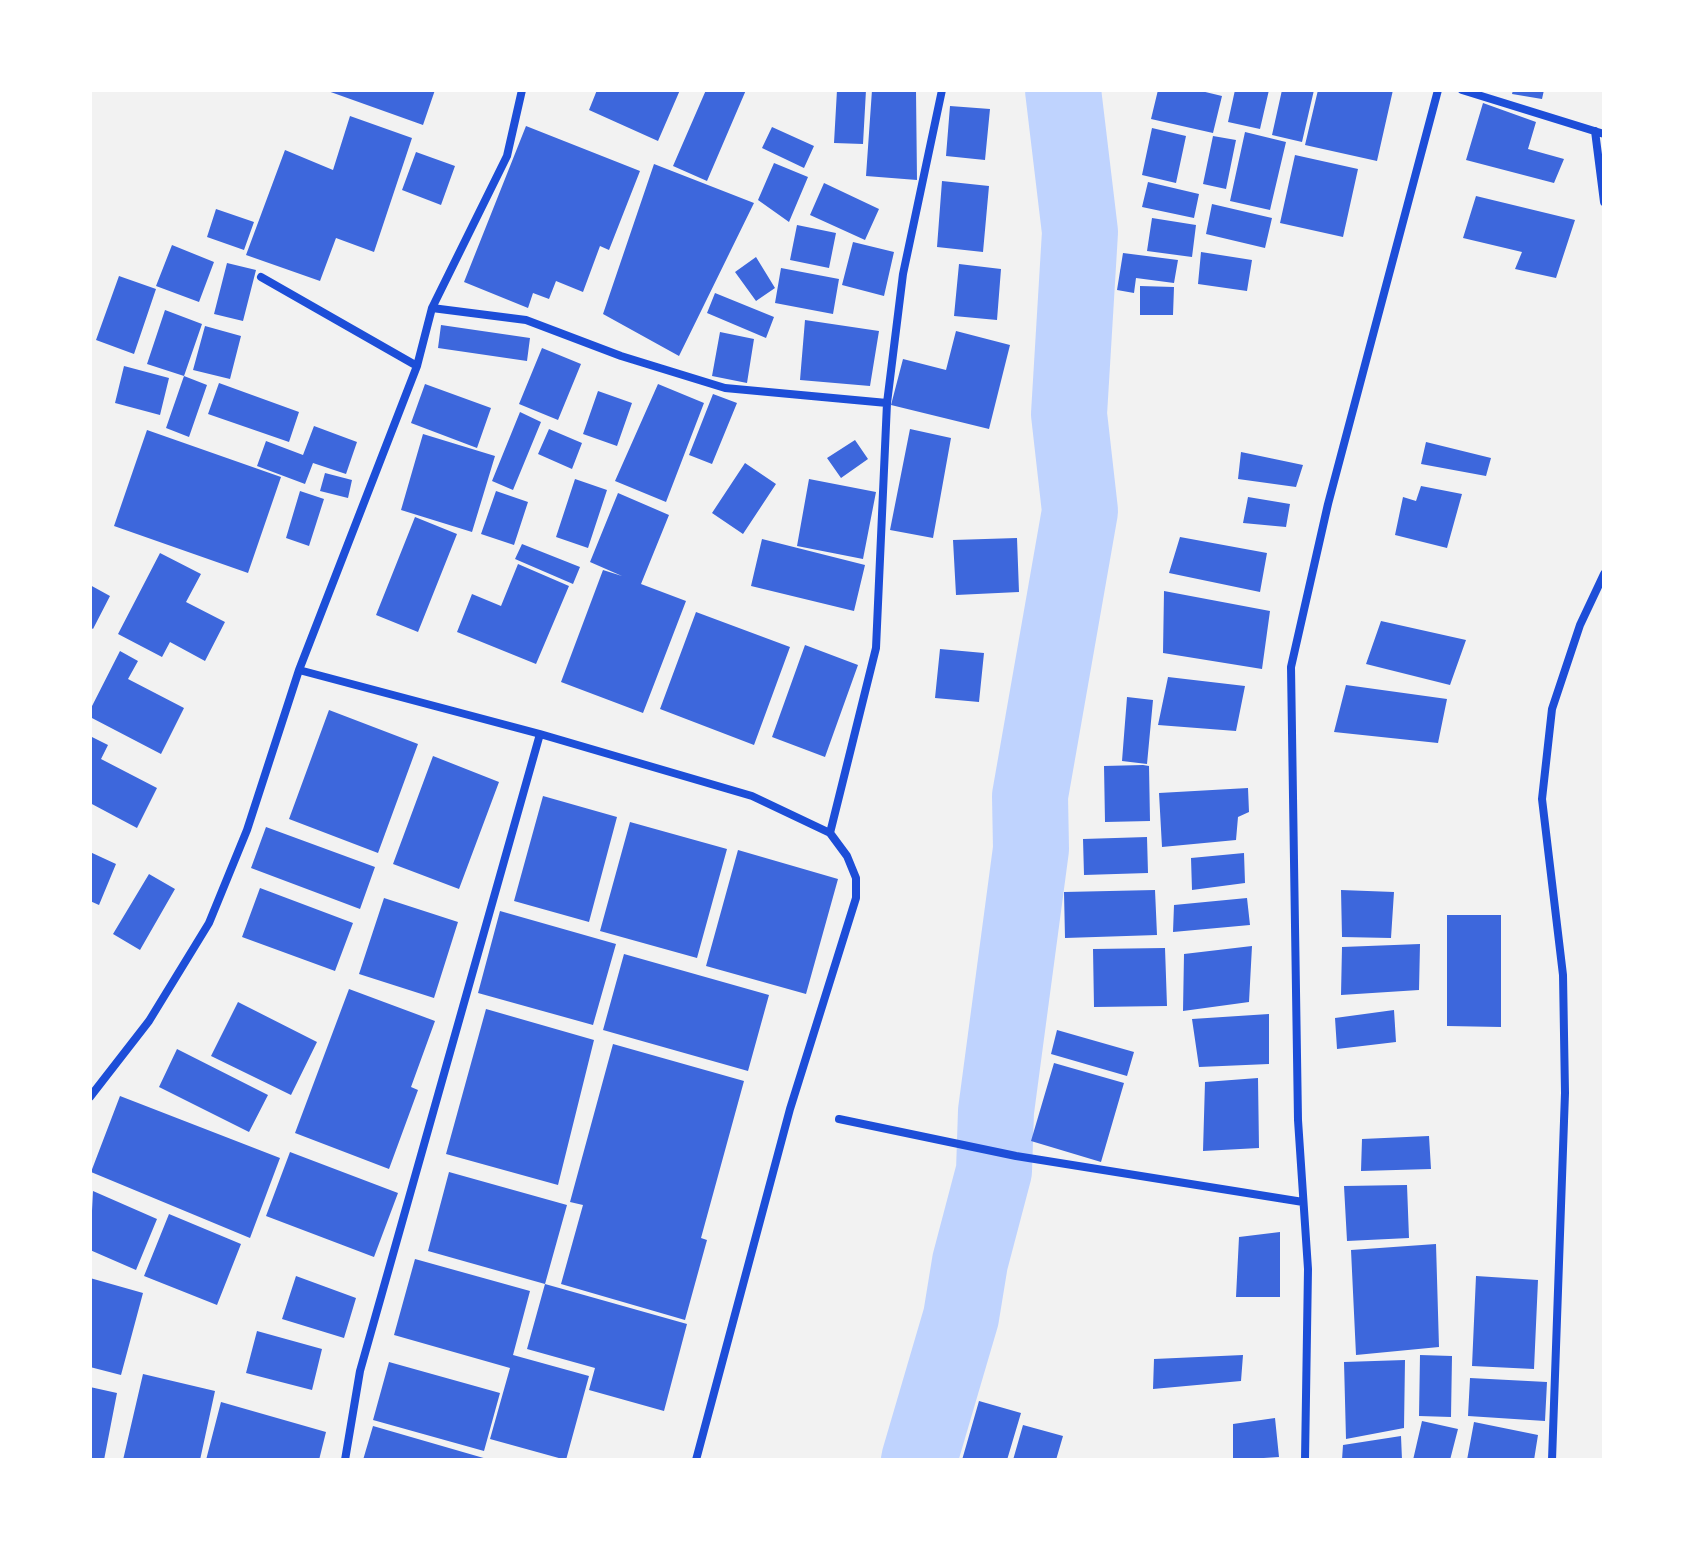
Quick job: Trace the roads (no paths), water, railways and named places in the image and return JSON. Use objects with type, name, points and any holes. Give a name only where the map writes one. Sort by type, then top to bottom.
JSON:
[{"type":"street","points":[[90,1097],[149,1021],[209,923],[247,830],[299,670],[417,366],[432,308],[507,156],[522,90]]},
{"type":"street","points":[[830,833],[876,648],[887,403],[903,274],[942,90]]},
{"type":"street","points":[[1305,1460],[1308,1269],[1298,1120],[1291,667],[1328,504],[1438,90]]},
{"type":"street","points":[[1462,90],[1600,133],[1604,202]]},
{"type":"street","points":[[261,277],[417,366]]},
{"type":"street","points":[[432,308],[526,320],[621,356],[725,388],[887,403]]},
{"type":"street","points":[[1552,1460],[1565,1093],[1563,975],[1542,799],[1552,709],[1580,625],[1604,574]]},
{"type":"street","points":[[299,670],[540,734],[752,796],[830,833],[847,856],[856,878],[856,898],[790,1109],[696,1460]]},
{"type":"street","points":[[345,1460],[360,1371],[540,734]]},
{"type":"street","points":[[839,1119],[1126,1176],[1303,1202]]},
{"type":"waterway","points":[[919,1460],[961,1317],[970,1262],[994,1171],[996,1111],[1031,849],[1030,796],[1080,511],[1069,414],[1080,232],[1063,90]]}]
